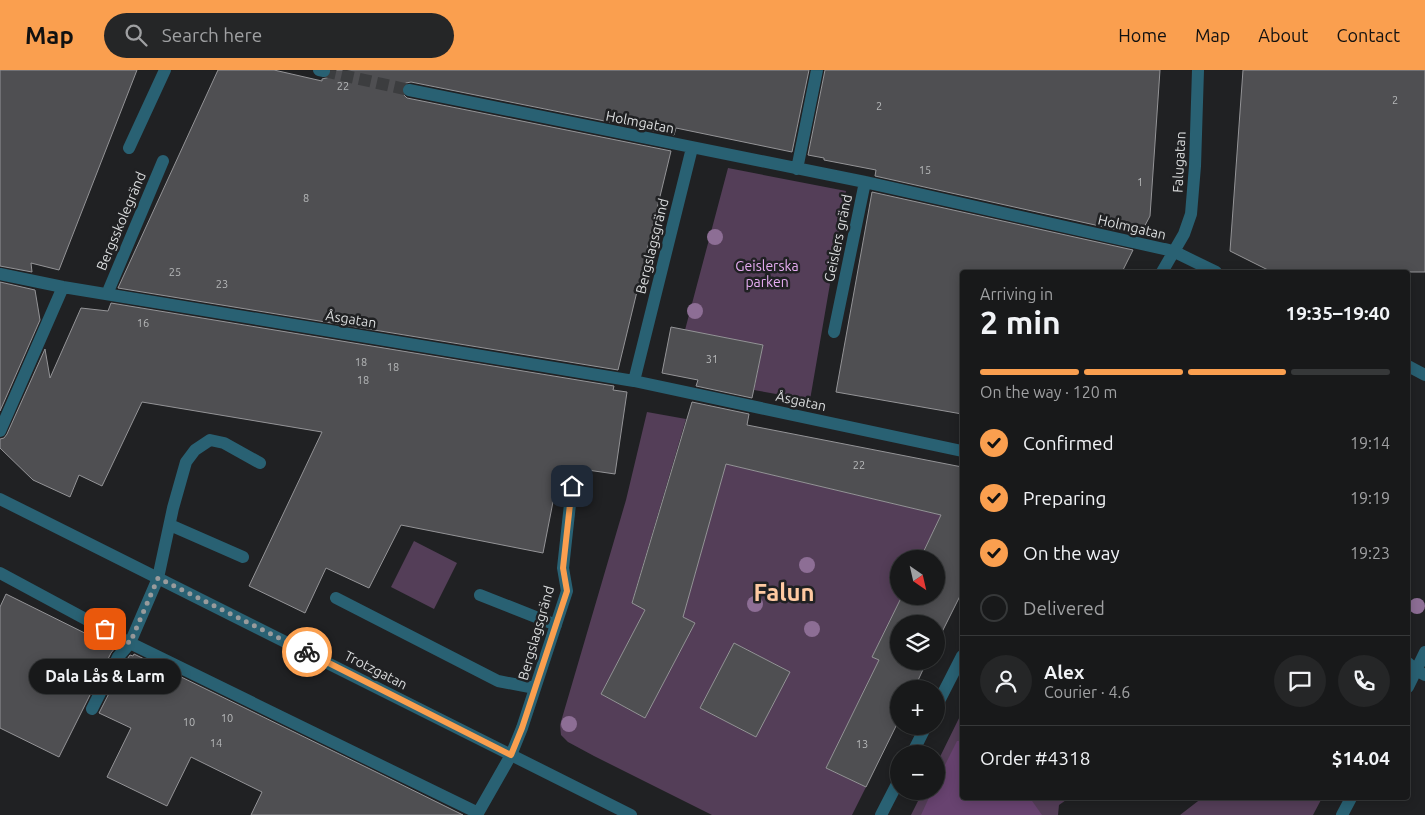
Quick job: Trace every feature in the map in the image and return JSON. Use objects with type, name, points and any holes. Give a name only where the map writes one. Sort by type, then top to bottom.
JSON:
[{"type":"street","points":[[129,148],[165,70]]},
{"type":"street","points":[[797,168],[817,70]]},
{"type":"street","name":"Falugatan","points":[[1163,270],[1184,234],[1191,214],[1195,166],[1198,70]]},
{"type":"street","name":"Holmgatan","points":[[409,90],[865,182],[1173,251],[1212,270]]},
{"type":"street","name":"Bergslagsgränd","points":[[634,381],[692,148]]},
{"type":"street","name":"Bergsskolegränd","points":[[107,294],[163,160]]},
{"type":"street","name":"Geislers gränd","points":[[865,182],[864,189],[834,332],[865,182]]},
{"type":"street","name":"Åsgatan","points":[[0,274],[107,294],[634,381]]},
{"type":"street","points":[[0,431],[63,286]]},
{"type":"street","name":"Åsgatan","points":[[63,286],[634,381],[960,451]]},
{"type":"street","points":[[1410,367],[1425,375]]},
{"type":"street","points":[[92,709],[118,657],[130,643],[158,578],[173,508],[186,462],[196,450],[210,440],[224,443],[260,463]]},
{"type":"street","name":"Bergslagsgränd","points":[[130,643],[478,813],[511,755],[522,728],[567,591],[563,568],[572,486]]},
{"type":"street","name":"Trotzgatan","points":[[0,498],[631,815]]},
{"type":"street","points":[[170,525],[243,557]]},
{"type":"street","points":[[0,573],[130,643]]},
{"type":"street","points":[[480,595],[556,625]]},
{"type":"street","points":[[336,598],[498,681],[535,688]]},
{"type":"street","points":[[1410,682],[1425,652]]},
{"type":"street","points":[[945,689],[960,660]]},
{"type":"street","points":[[881,815],[890,798]]},
{"type":"street","points":[[1342,815],[1350,800]]},
{"type":"green space","name":"Geislerska parken","points":[[728,168],[846,191],[810,400],[754,390],[763,345],[685,330]]},
{"type":"green space","points":[[647,412],[686,419],[632,602],[645,610],[601,694],[645,718],[695,623],[683,617],[726,464],[941,515],[924,550],[890,550],[890,605],[898,605],[893,615],[890,615],[890,620],[872,657],[879,660],[826,768],[866,787],[852,815],[712,815],[568,742],[561,735],[560,725],[626,500]],"holes":[[[734,643],[790,672],[756,737],[700,708]]]},
{"type":"green space","points":[[414,541],[457,563],[434,609],[391,587]]},
{"type":"green space","points":[[960,716],[960,800],[1066,800],[1059,805],[1058,815],[911,815],[918,800],[945,800],[945,747]]},
{"type":"green space","points":[[1199,800],[1321,800],[1313,815],[1180,815]]},
{"type":"shaded area","points":[[957,741],[960,741],[960,800],[1031,800],[1042,815],[921,815],[928,800],[945,800],[945,765]]},
{"type":"building","points":[[0,70],[137,70],[59,270],[31,263],[32,272],[0,266]]},
{"type":"building","points":[[218,70],[274,70],[322,81],[322,79],[330,77],[332,70],[809,70],[792,152],[676,128],[674,135],[411,82],[403,85],[402,93],[407,98],[671,151],[618,370],[118,288]]},
{"type":"building","points":[[825,70],[1160,70],[1150,216],[1140,235],[875,176],[876,170],[808,155]]},
{"type":"building","points":[[1243,70],[1425,70],[1425,272],[1410,272],[1410,270],[1268,270],[1230,251]]},
{"type":"building","points":[[872,192],[1133,250],[1123,270],[960,270],[960,414],[836,392]]},
{"type":"building","points":[[0,282],[35,290],[40,320],[0,411]]},
{"type":"building","points":[[111,303],[614,386],[613,390],[627,392],[615,474],[560,466],[543,553],[401,525],[369,588],[326,568],[305,613],[249,586],[322,432],[142,402],[102,486],[79,475],[70,497],[33,480],[0,448],[0,439],[4,438],[7,434],[45,349],[50,378],[81,308],[108,311]]},
{"type":"building","points":[[671,327],[763,345],[752,398],[696,386],[698,380],[662,373]]},
{"type":"building","points":[[692,402],[749,414],[747,425],[960,467],[960,596],[945,626],[945,615],[893,615],[898,605],[945,605],[945,550],[924,550],[941,515],[726,464],[683,617],[695,623],[645,718],[601,694],[645,610],[632,603]]},
{"type":"building","points":[[6,594],[115,648],[59,757],[0,728],[0,607]]},
{"type":"building","points":[[890,620],[890,670],[923,670],[918,680],[890,680],[890,735],[892,735],[866,787],[826,768],[879,660],[872,657]]},
{"type":"building","points":[[734,643],[790,672],[756,737],[700,708]]},
{"type":"building","points":[[134,654],[463,815],[251,815],[262,792],[191,757],[167,806],[107,777],[131,728],[99,713],[125,662],[130,655],[133,656]]},
{"type":"tunnel","points":[[324,71],[409,90]]},
{"type":"way so far","points":[[105,629],[130,643],[158,578],[307,652]]},
{"type":"place","name":"Dala Lås & Larm","points":[[105,629]]},
{"type":"district","name":"Falun","points":[[784,592]]},
{"type":"route","points":[[307,652],[511,755],[522,728],[567,591],[563,568],[572,486]]}]
